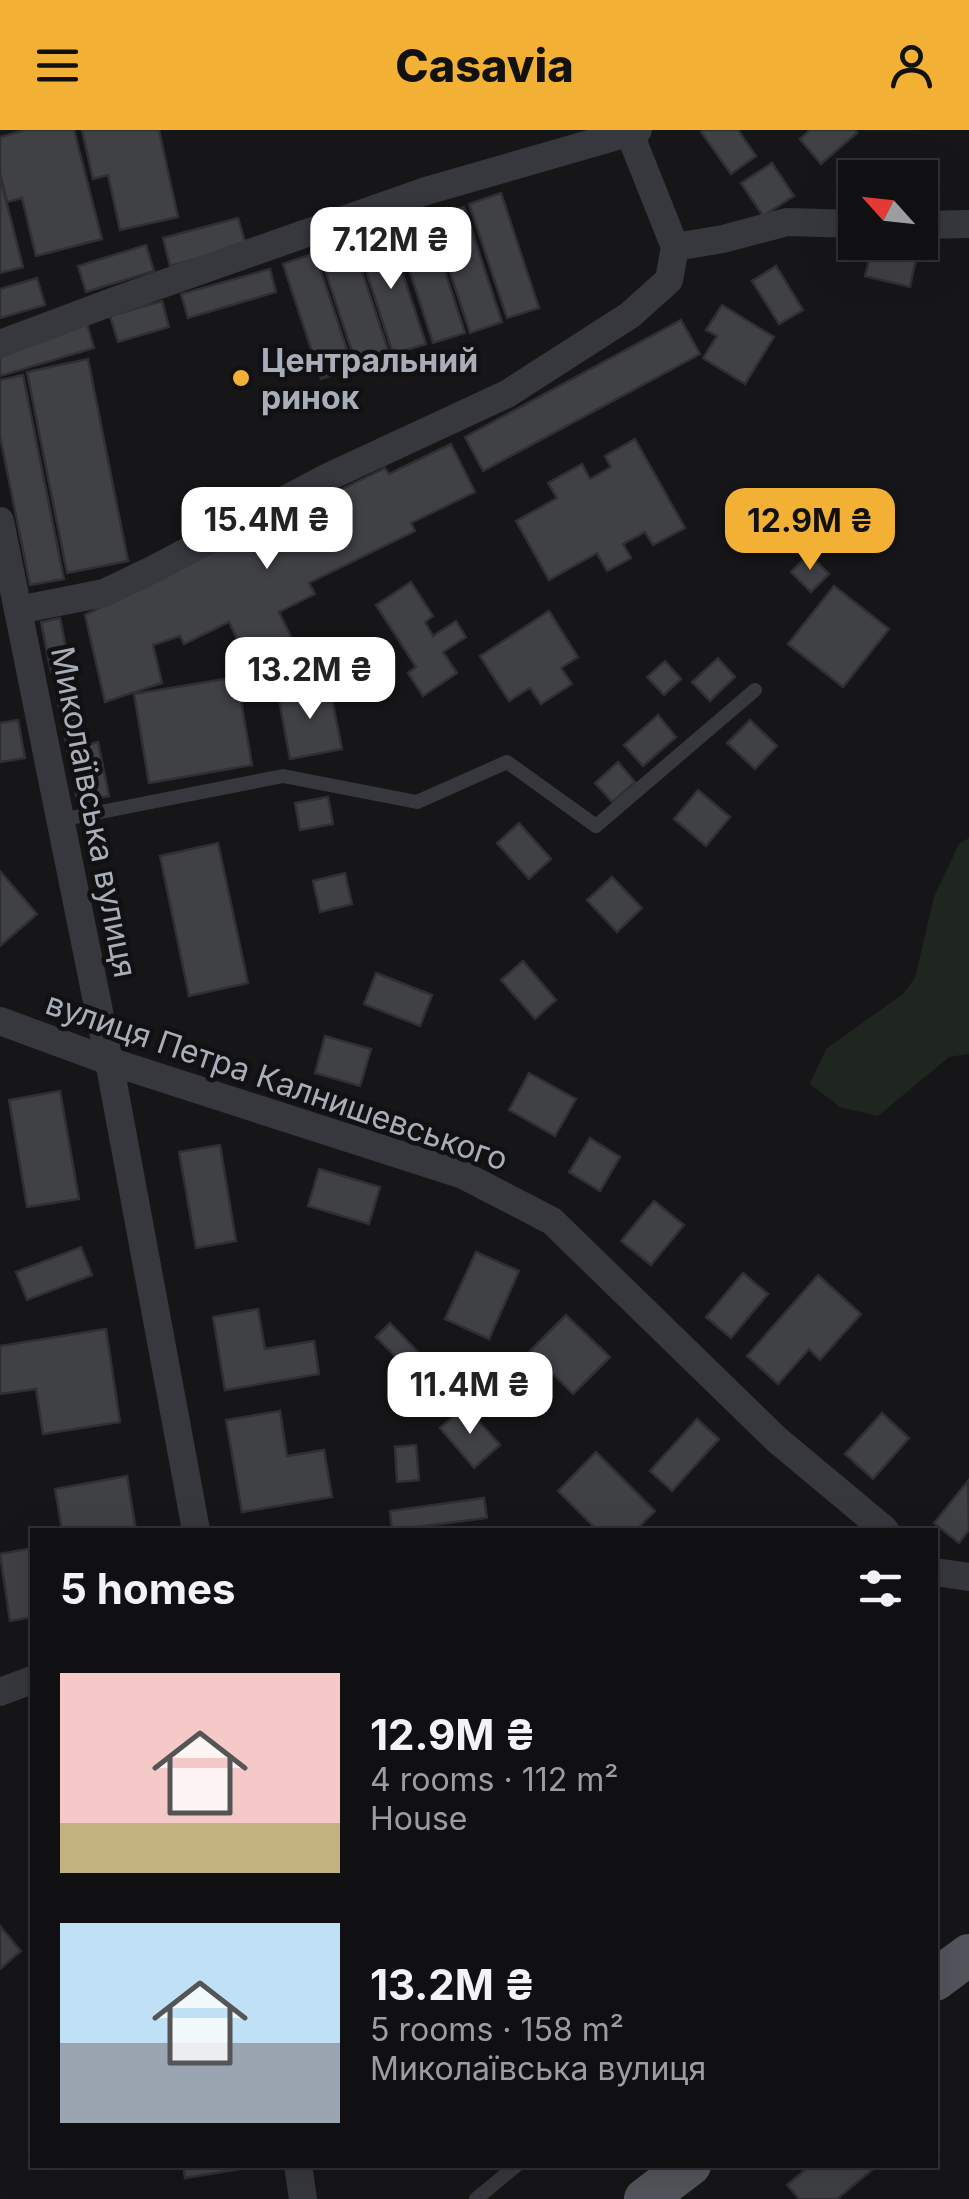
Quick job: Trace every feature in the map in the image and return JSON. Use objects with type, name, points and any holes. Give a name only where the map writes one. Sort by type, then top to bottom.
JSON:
[{"type":"main road","points":[[938,1978],[969,1955]]},
{"type":"main road","points":[[645,2199],[686,2168]]},
{"type":"street","points":[[0,344],[426,191],[633,131],[676,247],[669,280],[630,315],[507,394],[324,478],[104,593],[18,610]]},
{"type":"street","points":[[676,247],[788,222],[838,223]]},
{"type":"street","points":[[938,224],[969,224]]},
{"type":"street","name":"Миколаївська вулиця","points":[[0,521],[109,1061],[196,1528]]},
{"type":"street","name":"вулиця Петра Калнишевського","points":[[0,1020],[109,1061],[462,1176],[552,1221],[776,1438],[882,1528]]},
{"type":"street","points":[[938,1572],[969,1577]]},
{"type":"street","points":[[0,1692],[30,1681]]},
{"type":"street","points":[[298,2168],[303,2199]]},
{"type":"lane","points":[[60,820],[282,776],[417,802],[507,762],[596,826],[755,690]]},
{"type":"lane","points":[[476,2199],[513,2168]]},
{"type":"shaded area","points":[[969,838],[969,1054],[949,1057],[878,1116],[840,1107],[810,1084],[826,1049],[903,994],[915,978],[934,897],[959,844]]},
{"type":"building","points":[[26,130],[74,130],[102,239],[36,256],[22,198],[7,202],[0,173],[0,137]]},
{"type":"building","points":[[82,130],[159,130],[178,217],[120,230],[108,175],[93,179]]},
{"type":"building","points":[[703,130],[738,130],[756,156],[731,174]]},
{"type":"building","points":[[810,130],[857,133],[821,164],[800,139]]},
{"type":"building","points":[[772,163],[794,196],[763,216],[741,183]]},
{"type":"building","points":[[0,177],[23,267],[0,273]]},
{"type":"building","points":[[501,193],[539,308],[507,318],[469,204]]},
{"type":"building","points":[[464,207],[502,322],[470,333],[432,218]]},
{"type":"building","points":[[238,218],[246,245],[170,266],[163,238]]},
{"type":"building","points":[[428,218],[465,333],[433,343],[396,229]]},
{"type":"building","points":[[388,229],[426,344],[393,354],[356,240]]},
{"type":"building","points":[[352,241],[390,356],[357,367],[319,252]]},
{"type":"building","points":[[146,245],[154,271],[86,292],[78,266]]},
{"type":"building","points":[[315,253],[353,368],[321,379],[283,264]]},
{"type":"building","points":[[869,260],[916,260],[910,287],[865,276]]},
{"type":"building","points":[[776,266],[803,310],[779,324],[752,281]]},
{"type":"building","points":[[270,269],[276,292],[188,318],[181,294]]},
{"type":"building","points":[[37,278],[45,305],[0,318],[0,289]]},
{"type":"building","points":[[162,301],[169,327],[118,342],[110,316]]},
{"type":"building","points":[[722,305],[774,337],[745,384],[703,358],[717,336],[706,330]]},
{"type":"building","points":[[681,320],[700,354],[483,471],[465,437]]},
{"type":"building","points":[[87,324],[94,348],[0,376],[0,349]]},
{"type":"building","points":[[88,359],[128,561],[67,573],[27,372]]},
{"type":"building","points":[[23,375],[64,579],[30,585],[0,436],[0,380]]},
{"type":"building","points":[[635,439],[685,528],[653,545],[645,532],[623,544],[631,558],[607,571],[597,553],[549,580],[516,521],[557,498],[548,483],[582,464],[590,479],[611,467],[605,456]]},
{"type":"building","points":[[451,444],[475,492],[411,523],[415,531],[309,583],[315,594],[279,612],[295,645],[250,666],[229,622],[184,644],[180,636],[153,645],[162,683],[105,702],[85,615],[385,468],[389,474]]},
{"type":"building","points":[[809,554],[829,574],[811,592],[791,572]]},
{"type":"building","points":[[411,582],[433,616],[425,622],[433,636],[456,621],[466,637],[443,652],[457,673],[423,696],[408,673],[416,667],[376,605]]},
{"type":"building","points":[[834,586],[889,629],[843,687],[788,644]]},
{"type":"building","points":[[549,611],[578,657],[561,668],[572,684],[541,704],[530,688],[509,701],[480,656]]},
{"type":"building","points":[[60,618],[70,668],[51,672],[41,622]]},
{"type":"building","points":[[718,658],[735,677],[710,701],[692,682]]},
{"type":"building","points":[[665,661],[681,679],[664,695],[647,677]]},
{"type":"building","points":[[237,677],[252,765],[149,783],[134,694]]},
{"type":"building","points":[[329,684],[342,749],[290,759],[278,694]]},
{"type":"building","points":[[76,689],[87,745],[98,742],[109,796],[78,803],[56,693]]},
{"type":"building","points":[[658,715],[676,737],[643,766],[624,745]]},
{"type":"building","points":[[18,720],[25,758],[0,762],[0,723]]},
{"type":"building","points":[[750,720],[777,746],[755,769],[727,743]]},
{"type":"building","points":[[618,762],[635,782],[612,802],[595,783]]},
{"type":"building","points":[[698,790],[730,817],[706,846],[674,819]]},
{"type":"building","points":[[328,797],[333,824],[300,830],[295,803]]},
{"type":"building","points":[[519,823],[551,859],[529,879],[497,843]]},
{"type":"building","points":[[218,843],[248,983],[189,996],[160,856]]},
{"type":"building","points":[[0,871],[37,914],[0,946]]},
{"type":"building","points":[[345,873],[352,904],[320,912],[313,881]]},
{"type":"building","points":[[612,877],[642,908],[617,932],[587,900]]},
{"type":"building","points":[[523,961],[556,1000],[535,1019],[501,980]]},
{"type":"building","points":[[376,973],[432,995],[420,1026],[364,1004]]},
{"type":"building","points":[[325,1036],[371,1049],[360,1086],[315,1073]]},
{"type":"building","points":[[529,1073],[576,1099],[555,1136],[509,1110]]},
{"type":"building","points":[[60,1091],[79,1199],[27,1207],[9,1100]]},
{"type":"building","points":[[590,1138],[620,1157],[600,1191],[569,1172]]},
{"type":"building","points":[[220,1145],[236,1241],[196,1248],[179,1152]]},
{"type":"building","points":[[319,1169],[380,1187],[369,1224],[308,1206]]},
{"type":"building","points":[[654,1201],[684,1225],[651,1265],[621,1241]]},
{"type":"building","points":[[81,1247],[92,1275],[27,1300],[16,1272]]},
{"type":"building","points":[[476,1252],[519,1271],[489,1339],[445,1319]]},
{"type":"building","points":[[743,1273],[768,1294],[731,1338],[706,1317]]},
{"type":"building","points":[[818,1275],[861,1314],[820,1360],[809,1349],[778,1384],[747,1356]]},
{"type":"building","points":[[258,1309],[265,1349],[314,1341],[319,1374],[225,1390],[213,1317]]},
{"type":"building","points":[[566,1315],[610,1357],[573,1394],[530,1351]]},
{"type":"building","points":[[390,1323],[418,1352],[404,1365],[376,1337]]},
{"type":"building","points":[[106,1329],[120,1422],[43,1434],[36,1389],[0,1394],[0,1346]]},
{"type":"building","points":[[465,1406],[500,1445],[474,1468],[440,1428]]},
{"type":"building","points":[[280,1411],[287,1456],[324,1450],[332,1497],[242,1512],[226,1420]]},
{"type":"building","points":[[882,1413],[909,1438],[873,1479],[845,1454]]},
{"type":"building","points":[[697,1419],[719,1439],[672,1491],[650,1471]]},
{"type":"building","points":[[416,1445],[419,1480],[397,1482],[395,1447]]},
{"type":"building","points":[[596,1452],[655,1511],[638,1528],[595,1528],[558,1491]]},
{"type":"building","points":[[127,1476],[136,1528],[62,1528],[55,1489]]},
{"type":"building","points":[[968,1481],[969,1530],[959,1543],[934,1523]]},
{"type":"building","points":[[484,1498],[487,1518],[392,1528],[390,1511]]},
{"type":"building","points":[[30,1548],[30,1617],[10,1621],[0,1554]]},
{"type":"building","points":[[0,1926],[21,1951],[0,1969]]},
{"type":"building","points":[[183,2168],[247,2168],[185,2178]]},
{"type":"building","points":[[807,2168],[874,2168],[837,2199],[799,2199],[787,2185]]},
{"type":"place","name":"Центральний ринок","points":[[241,378]]}]
